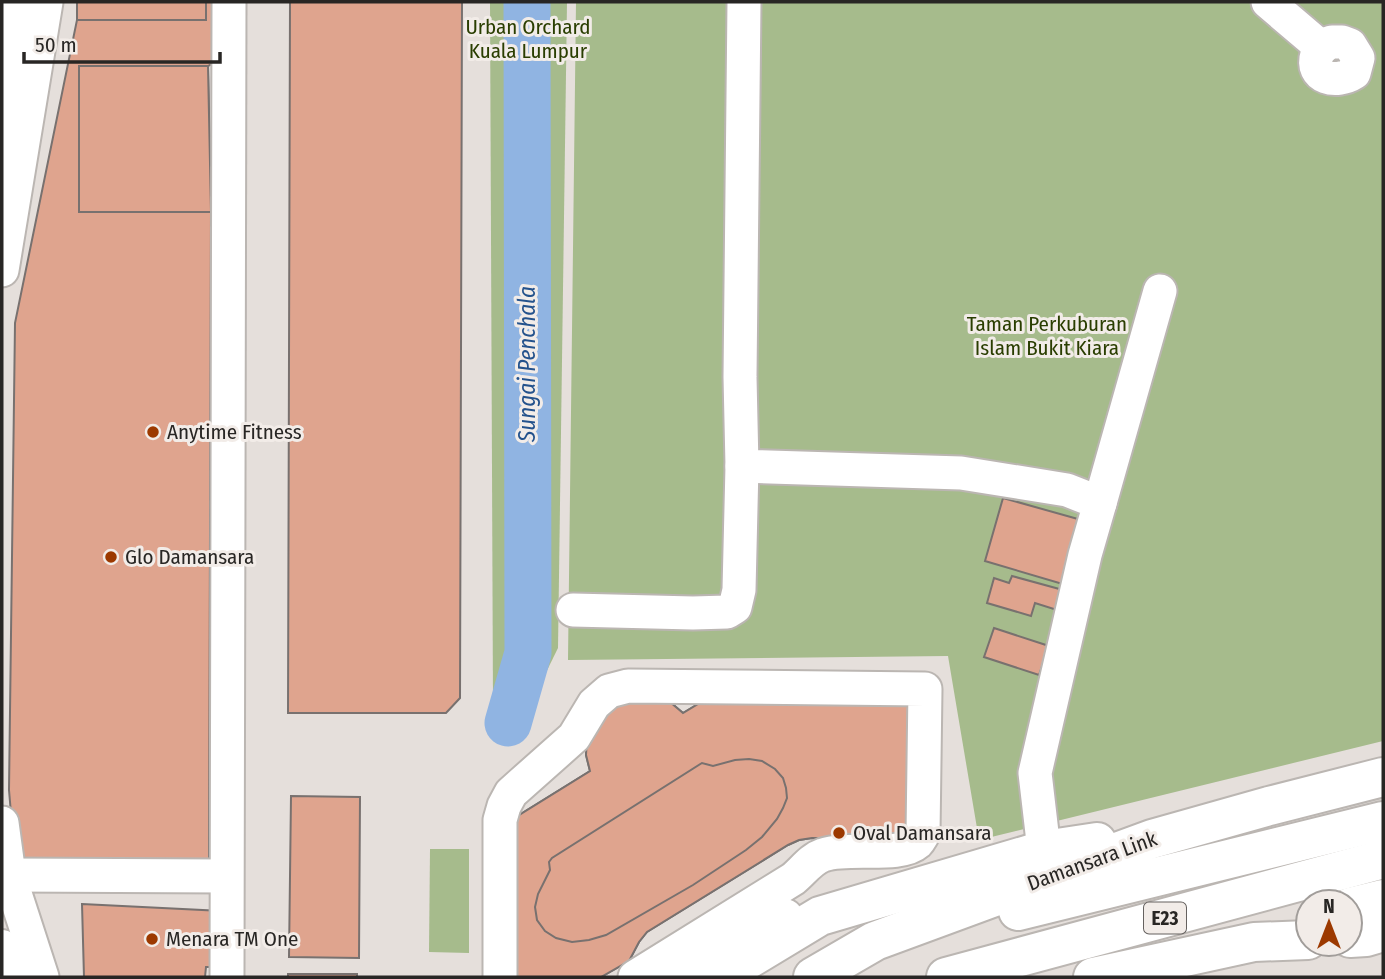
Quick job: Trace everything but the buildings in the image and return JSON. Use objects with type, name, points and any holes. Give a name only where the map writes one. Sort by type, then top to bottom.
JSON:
[{"type":"main road","points":[[2,16],[7,2]]},
{"type":"main road","points":[[2,150],[19,2]]},
{"type":"main road","name":"Damansara Link","points":[[820,972],[875,941],[1152,839],[1383,777]]},
{"type":"main road","points":[[820,972],[947,928],[1383,821]]},
{"type":"main road","points":[[719,977],[820,916],[1044,849],[1106,841],[1152,839]]},
{"type":"main road","name":"E23","points":[[946,977],[1383,859]]},
{"type":"main road","points":[[1366,930],[1383,899]]},
{"type":"main road","points":[[1093,977],[1254,942],[1294,928]]},
{"type":"main road","points":[[1254,942],[1294,941]]},
{"type":"main road","points":[[2,949],[9,977]]},
{"type":"lane","points":[[2,270],[46,2]]},
{"type":"lane","points":[[227,977],[229,2]]},
{"type":"lane","points":[[573,610],[692,613],[727,612],[735,607],[739,590],[742,466],[740,377],[744,2]]},
{"type":"lane","points":[[1268,2],[1322,48]]},
{"type":"lane","points":[[1044,849],[1035,773],[1084,555],[1160,291]]},
{"type":"lane","points":[[742,466],[961,472],[1067,490],[1100,503]]},
{"type":"lane","points":[[500,977],[500,820],[504,806],[511,793],[575,737],[594,704],[609,691],[628,686],[925,689],[923,834],[916,844],[904,849],[843,850],[824,854],[813,860],[793,879],[780,904],[659,974]]},
{"type":"lane","points":[[2,823],[9,875],[41,977]]},
{"type":"lane","points":[[9,875],[226,876]]},
{"type":"lane","points":[[780,904],[799,908],[848,893],[949,878]]},
{"type":"green space","name":"Urban Orchard Kuala Lumpur","points":[[490,2],[567,2],[558,648],[531,703],[493,704]]},
{"type":"green space","name":"Taman Perkuburan Islam Bukit Kiara","points":[[576,2],[1383,2],[1383,741],[979,840],[948,656],[568,660]]},
{"type":"green space","points":[[430,849],[469,849],[469,953],[429,952]]},
{"type":"waterway","name":"Sungai Penchala","points":[[508,723],[528,653],[527,2]]},
{"type":"place","name":"Anytime Fitness","points":[[153,432]]},
{"type":"place","name":"Glo Damansara","points":[[111,557]]},
{"type":"place","name":"Oval Damansara","points":[[839,833]]},
{"type":"place","name":"Menara TM One","points":[[152,939]]}]
